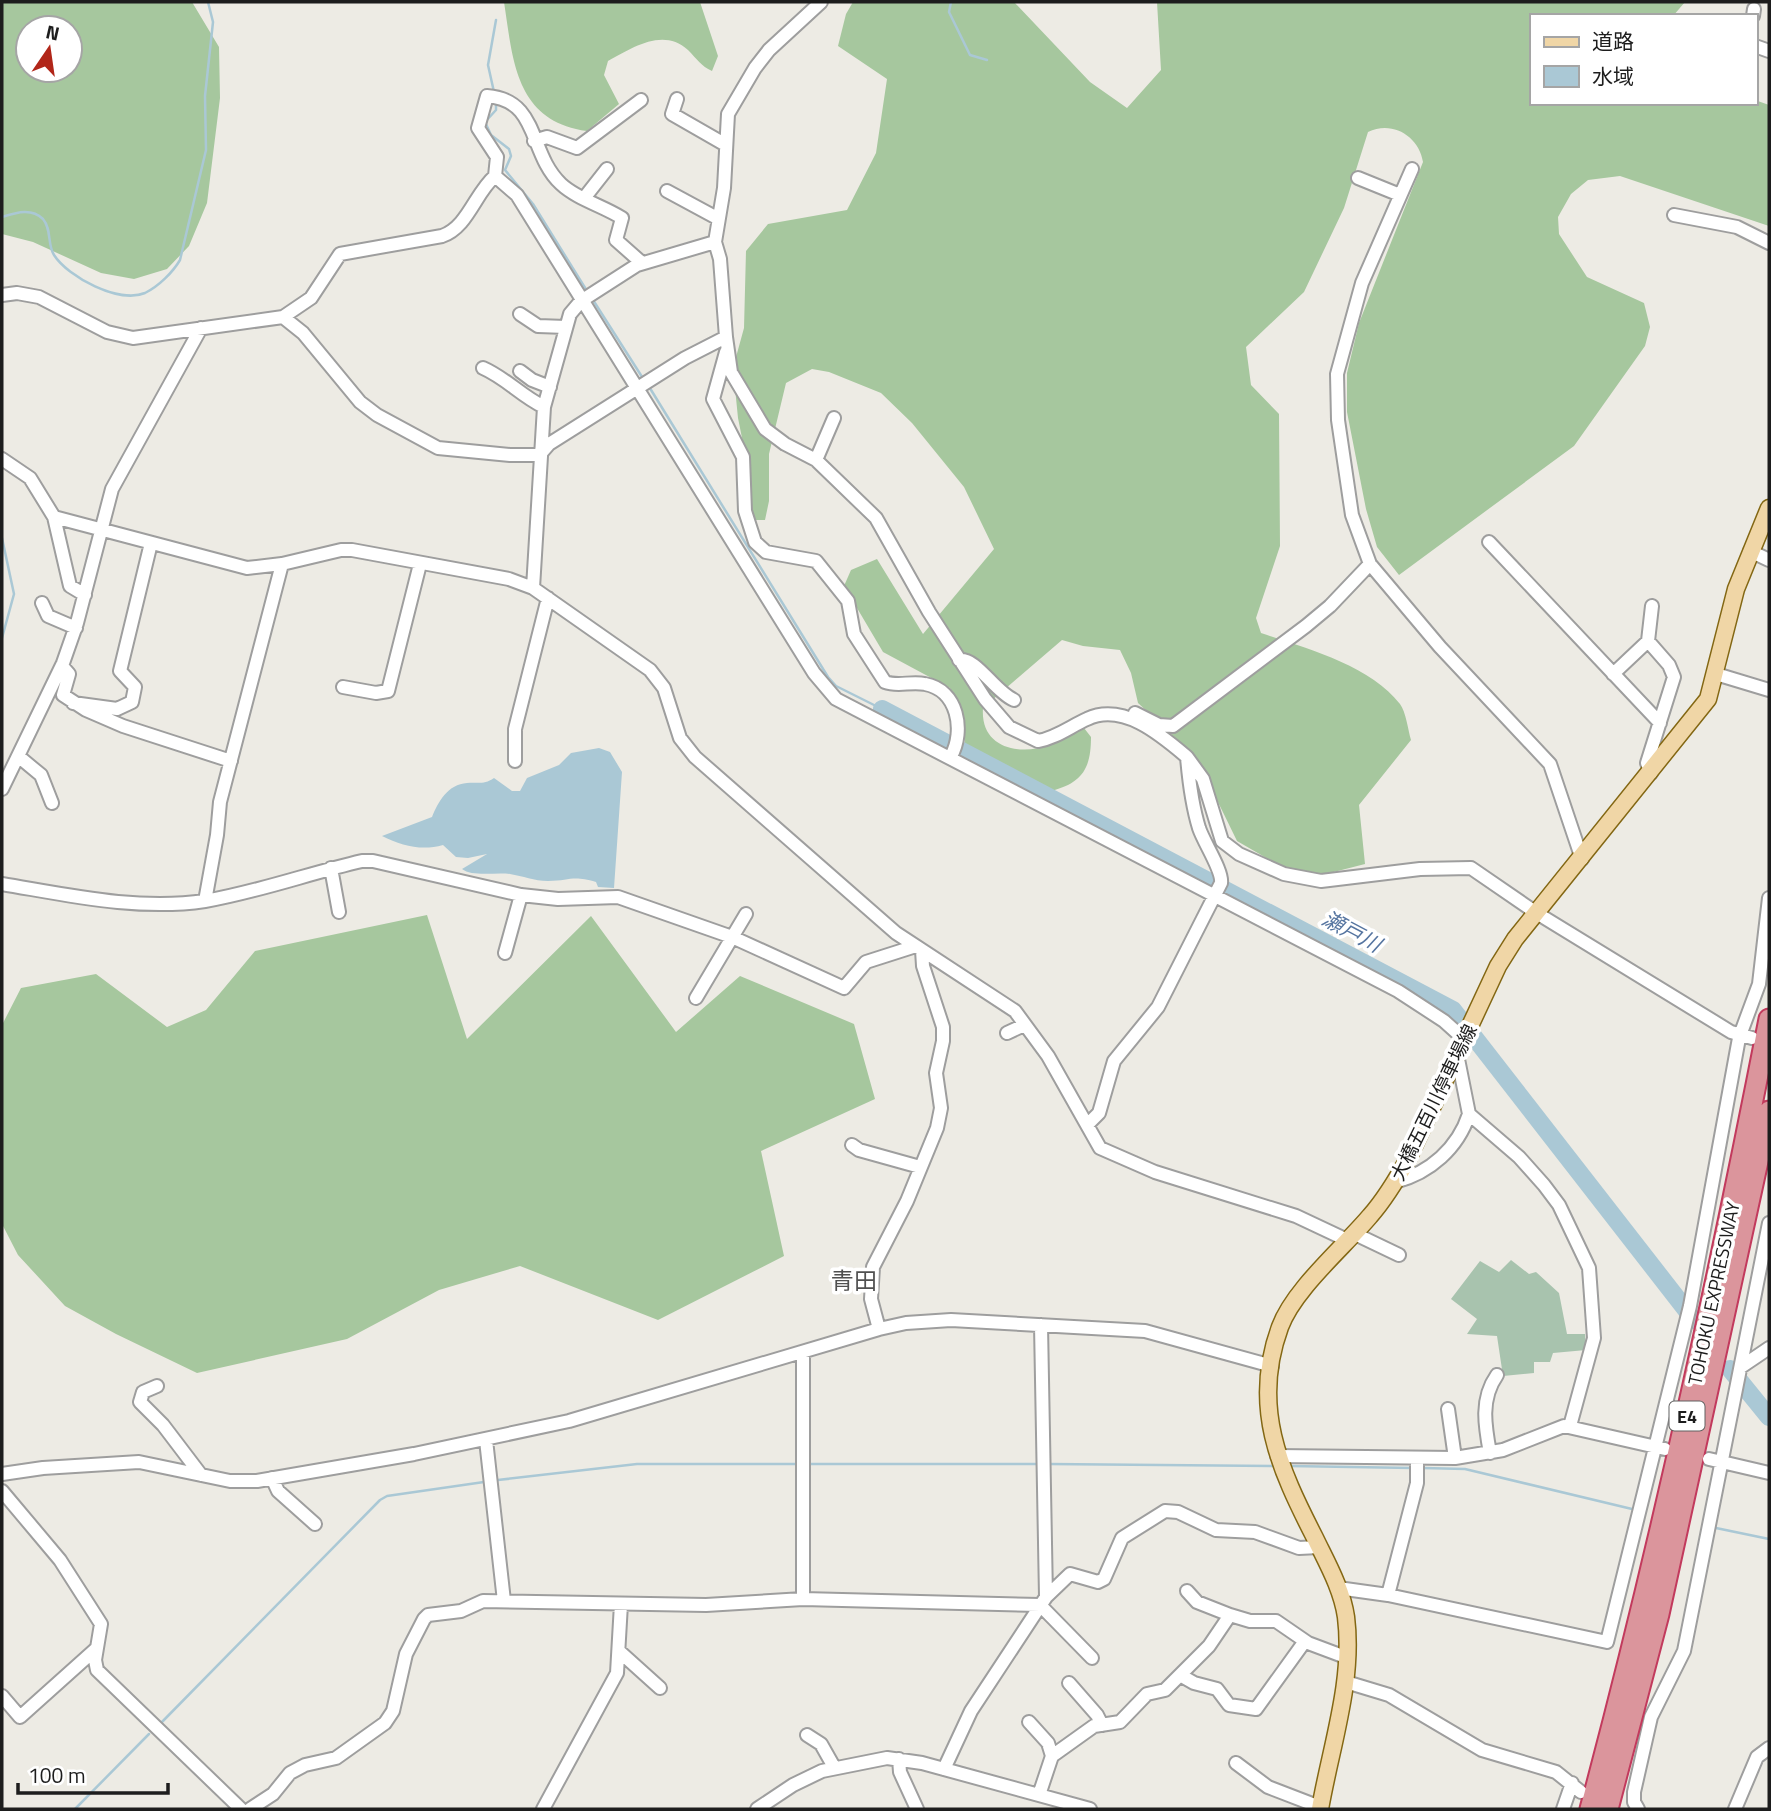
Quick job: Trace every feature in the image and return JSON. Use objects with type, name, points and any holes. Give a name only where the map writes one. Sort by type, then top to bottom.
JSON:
[{"type":"highway","name":"TOHOKU EXPRESSWAY","points":[[1581,1795],[1642,1611],[1683,1435],[1769,1019]]},
{"type":"highway","name":"TOHOKU EXPRESSWAY","points":[[1608,1809],[1659,1615],[1769,1111]]},
{"type":"main road","name":"大橋五百川停車場線","points":[[1320,1808],[1346,1682],[1346,1616],[1338,1588],[1280,1463],[1268,1417],[1272,1366],[1281,1325],[1316,1274],[1395,1182],[1498,965],[1535,912],[1582,859],[1708,699],[1736,589],[1769,508]]},
{"type":"street","points":[[821,2],[769,50],[755,68],[729,114],[724,188],[715,242],[723,281],[731,372],[765,429],[785,444],[816,460],[876,518],[959,660],[999,718],[1009,727],[1038,741],[1056,736],[1090,718],[1116,713],[1131,719],[1169,741],[1187,757],[1203,779],[1222,841],[1239,855],[1284,874],[1321,881],[1420,869],[1471,868],[1535,912],[1746,1036]]},
{"type":"street","points":[[2,295],[17,293],[39,297],[120,337],[133,338],[283,317],[311,298],[340,254],[450,233],[495,176],[498,157],[478,128],[487,96],[495,96],[521,109],[547,168],[561,184],[622,218],[616,240],[642,263]]},
{"type":"street","points":[[677,99],[672,114],[726,145]]},
{"type":"street","points":[[534,141],[547,137],[578,148],[642,100]]},
{"type":"street","points":[[584,197],[607,169]]},
{"type":"street","points":[[1412,169],[1362,282],[1337,374],[1338,420],[1352,515],[1370,564],[1440,647],[1550,764],[1582,859]]},
{"type":"street","points":[[495,176],[516,195],[587,296],[824,687],[836,699],[1219,889],[1398,991],[1465,1038],[1469,1114],[1458,1139],[1446,1154],[1410,1178],[1395,1182]]},
{"type":"street","points":[[1358,178],[1401,195]]},
{"type":"street","points":[[667,191],[718,218]]},
{"type":"street","points":[[1674,215],[1737,227],[1769,243]]},
{"type":"street","points":[[533,588],[544,407],[566,327],[587,296],[642,263],[715,242]]},
{"type":"street","points":[[520,314],[538,326],[566,327]]},
{"type":"street","points":[[283,317],[303,333],[360,402],[438,448],[488,454],[527,456],[542,452],[549,444],[716,340],[727,343]]},
{"type":"street","points":[[2,789],[6,766],[18,756],[62,666],[76,628],[112,489],[201,328]]},
{"type":"street","points":[[727,343],[713,399],[743,457],[745,511],[755,542],[766,552],[816,561],[849,601],[854,634],[886,682],[927,684],[938,689],[957,713],[958,743],[951,756]]},
{"type":"street","points":[[483,368],[502,376],[513,389],[544,407]]},
{"type":"street","points":[[520,371],[532,380],[550,387]]},
{"type":"street","points":[[816,460],[834,418]]},
{"type":"street","points":[[2,460],[30,478],[54,517],[70,586],[85,595]]},
{"type":"street","points":[[54,517],[247,568],[282,564],[341,550],[509,579],[533,588],[650,670],[664,688],[669,712],[680,738],[695,757],[896,933],[1015,1011],[1048,1056],[1100,1148],[1138,1165],[1271,1207],[1399,1255]]},
{"type":"street","points":[[1489,542],[1660,723]]},
{"type":"street","points":[[73,703],[117,709],[132,702],[135,687],[120,671],[151,543]]},
{"type":"street","points":[[1750,551],[1769,560]]},
{"type":"street","points":[[205,901],[218,835],[219,802],[282,564]]},
{"type":"street","points":[[343,687],[376,693],[388,691],[420,564]]},
{"type":"street","points":[[1131,719],[1135,713],[1159,725],[1173,726],[1331,606],[1370,564]]},
{"type":"street","points":[[515,761],[515,729],[548,598]]},
{"type":"street","points":[[42,603],[48,616],[76,628]]},
{"type":"street","points":[[1613,674],[1648,642],[1652,606]]},
{"type":"street","points":[[1648,642],[1669,665],[1674,677],[1647,763],[1651,773]]},
{"type":"street","points":[[959,660],[972,662],[997,689],[1014,700]]},
{"type":"street","points":[[62,666],[69,674],[63,695],[73,703],[122,726],[231,761]]},
{"type":"street","points":[[1716,674],[1769,690]]},
{"type":"street","points":[[18,756],[41,775],[52,803]]},
{"type":"street","points":[[1087,1125],[1099,1113],[1114,1061],[1158,1007],[1219,889],[1221,872],[1208,852],[1198,823],[1191,797],[1187,757]]},
{"type":"street","points":[[2,884],[122,901],[205,901],[331,868],[373,861],[521,895],[558,899],[618,897],[732,937],[844,988],[866,962],[919,948]]},
{"type":"street","points":[[331,868],[339,912]]},
{"type":"street","points":[[505,953],[521,895]]},
{"type":"street","points":[[1338,1588],[1388,1595],[1607,1642],[1660,1448],[1759,984],[1769,898]]},
{"type":"street","points":[[696,998],[747,914]]},
{"type":"street","points":[[879,1329],[870,1283],[873,1267],[920,1167],[941,1108],[936,1073],[943,1041],[943,1027],[919,948]]},
{"type":"street","points":[[1007,1033],[1024,1025]]},
{"type":"street","points":[[1469,1114],[1519,1157],[1544,1185],[1559,1205],[1590,1268],[1594,1338],[1570,1426]]},
{"type":"street","points":[[852,1145],[859,1150],[920,1167]]},
{"type":"street","points":[[1638,1809],[1633,1792],[1651,1717],[1684,1651],[1715,1460],[1740,1369],[1769,1223]]},
{"type":"street","points":[[2,1474],[43,1468],[139,1462],[229,1481],[272,1478],[486,1440],[569,1422],[906,1323],[951,1320],[1145,1331],[1272,1366]]},
{"type":"street","points":[[1041,1325],[1043,1601],[1092,1658]]},
{"type":"street","points":[[1740,1369],[1769,1348]]},
{"type":"street","points":[[803,1352],[803,1598]]},
{"type":"street","points":[[1490,1453],[1486,1400],[1497,1375]]},
{"type":"street","points":[[156,1386],[143,1392],[140,1402],[163,1425],[201,1475]]},
{"type":"street","points":[[1448,1409],[1455,1458]]},
{"type":"street","points":[[1280,1463],[1418,1465],[1490,1453],[1516,1445],[1553,1428],[1570,1426],[1660,1448]]},
{"type":"street","points":[[486,1440],[504,1601]]},
{"type":"street","points":[[1715,1460],[1769,1473]]},
{"type":"street","points":[[1388,1595],[1418,1465]]},
{"type":"street","points":[[272,1478],[278,1490],[315,1524]]},
{"type":"street","points":[[2,1491],[60,1560],[101,1624],[97,1670],[242,1809]]},
{"type":"street","points":[[944,1769],[971,1712],[1043,1601],[1070,1574],[1098,1582],[1104,1579],[1122,1538],[1166,1511],[1178,1512],[1216,1530],[1255,1532],[1299,1548],[1319,1547]]},
{"type":"street","points":[[1187,1591],[1197,1602],[1230,1615],[1250,1621],[1276,1621],[1306,1641],[1348,1658]]},
{"type":"street","points":[[250,1809],[273,1794],[290,1773],[305,1765],[336,1758],[385,1723],[393,1711],[406,1654],[424,1619],[461,1611],[483,1601],[750,1603],[803,1598],[1043,1601]]},
{"type":"street","points":[[543,1809],[617,1673],[621,1604]]},
{"type":"street","points":[[1052,1756],[1088,1730],[1119,1722],[1147,1694],[1165,1690],[1209,1646],[1230,1615]]},
{"type":"street","points":[[1180,1675],[1194,1683],[1217,1689],[1228,1705],[1256,1709],[1306,1641]]},
{"type":"street","points":[[2,1696],[20,1717],[97,1648]]},
{"type":"street","points":[[620,1653],[660,1688]]},
{"type":"street","points":[[1346,1682],[1389,1695],[1482,1750],[1540,1766],[1581,1795],[1563,1809]]},
{"type":"street","points":[[1069,1684],[1097,1715],[1101,1725]]},
{"type":"street","points":[[1028,1722],[1048,1743],[1052,1756],[1039,1795]]},
{"type":"street","points":[[807,1735],[821,1744],[834,1767]]},
{"type":"street","points":[[1735,1809],[1757,1757],[1769,1748]]},
{"type":"street","points":[[899,1759],[900,1772],[917,1809]]},
{"type":"street","points":[[757,1809],[793,1785],[834,1767],[899,1759],[1090,1809]]},
{"type":"street","points":[[1236,1763],[1268,1787],[1320,1808]]},
{"type":"green space","points":[[2,2],[192,2],[219,47],[220,98],[207,203],[189,246],[167,269],[134,279],[101,273],[33,242],[2,234]]},
{"type":"green space","points":[[504,2],[700,2],[718,56],[712,71],[678,43],[658,40],[637,46],[608,61],[604,75],[619,104],[587,131],[563,125],[545,115],[531,101],[522,84],[515,66]]},
{"type":"green space","points":[[853,2],[1014,2],[1090,82],[1127,108],[1161,70],[1157,2],[1685,2],[1675,14],[1530,14],[1530,105],[1757,105],[1757,101],[1769,105],[1769,226],[1620,176],[1588,180],[1571,194],[1558,217],[1559,234],[1587,277],[1644,303],[1650,327],[1645,346],[1574,446],[1399,575],[1377,547],[1366,509],[1347,412],[1347,373],[1359,323],[1423,162],[1410,138],[1395,129],[1368,132],[1344,208],[1304,292],[1246,347],[1251,385],[1279,414],[1280,546],[1256,618],[1261,633],[1336,660],[1372,679],[1387,690],[1402,707],[1411,740],[1359,805],[1365,864],[1322,875],[1287,870],[1237,841],[1196,757],[1138,703],[1131,673],[1120,650],[1083,646],[1062,640],[983,708],[988,732],[1004,746],[1014,749],[1050,745],[1078,727],[1084,728],[1091,737],[1087,766],[1070,784],[1051,791],[965,745],[963,712],[950,688],[883,652],[844,586],[851,570],[877,559],[923,634],[994,549],[964,487],[912,423],[881,393],[829,372],[812,369],[786,383],[769,454],[769,501],[765,520],[751,520],[747,463],[738,418],[733,368],[744,328],[746,251],[768,224],[847,210],[876,153],[887,79],[838,46],[846,14]]},
{"type":"green space","points":[[427,915],[467,1039],[591,916],[676,1032],[740,976],[854,1024],[875,1099],[761,1151],[784,1256],[658,1320],[520,1266],[439,1290],[347,1339],[197,1373],[65,1306],[18,1255],[2,1224],[2,1025],[21,988],[96,974],[167,1027],[206,1010],[255,951]]},
{"type":"green space","points":[[1511,1260],[1529,1274],[1536,1272],[1559,1293],[1567,1334],[1585,1334],[1586,1350],[1553,1353],[1550,1362],[1534,1362],[1534,1373],[1503,1376],[1497,1336],[1467,1334],[1477,1319],[1451,1299],[1480,1261],[1499,1272]]},
{"type":"water","points":[[599,748],[610,752],[622,772],[614,888],[598,887],[596,882],[581,879],[543,881],[510,874],[472,873],[462,869],[487,854],[468,858],[456,857],[443,845],[427,848],[412,846],[382,836],[432,817],[449,790],[460,784],[484,782],[494,778],[512,791],[520,791],[527,778],[559,765],[571,753]]},
{"type":"waterway","points":[[2,217],[23,212],[38,215],[46,223],[52,251],[61,263],[82,280],[108,292],[122,295],[145,293],[170,274],[180,260],[206,150],[205,96],[213,22],[208,2]]},
{"type":"waterway","points":[[951,2],[949,12],[970,55],[987,60]]},
{"type":"waterway","points":[[494,92],[488,65],[496,20]]},
{"type":"waterway","points":[[496,102],[496,110],[485,122],[491,135],[509,149],[511,156],[505,170],[533,204],[587,291]]},
{"type":"waterway","points":[[593,300],[644,380]]},
{"type":"waterway","points":[[648,385],[828,677],[836,686],[882,709]]},
{"type":"waterway","points":[[2,538],[14,594],[2,638]]},
{"type":"waterway","name":"瀬戸川","points":[[882,709],[1453,1010],[1694,1320]]},
{"type":"waterway","name":"瀬戸川","points":[[1730,1369],[1769,1417]]},
{"type":"waterway","points":[[498,1480],[637,1464],[798,1464]]},
{"type":"waterway","points":[[808,1464],[1038,1464]]},
{"type":"waterway","points":[[1049,1464],[1276,1466]]},
{"type":"waterway","points":[[1290,1466],[1413,1468]]},
{"type":"waterway","points":[[1423,1468],[1465,1469],[1632,1509]]},
{"type":"waterway","points":[[160,1724],[380,1500],[387,1496],[484,1482]]},
{"type":"waterway","points":[[1716,1528],[1769,1539]]},
{"type":"waterway","points":[[75,1809],[149,1734]]},
{"type":"district","name":"青田","points":[[854,1280]]}]
